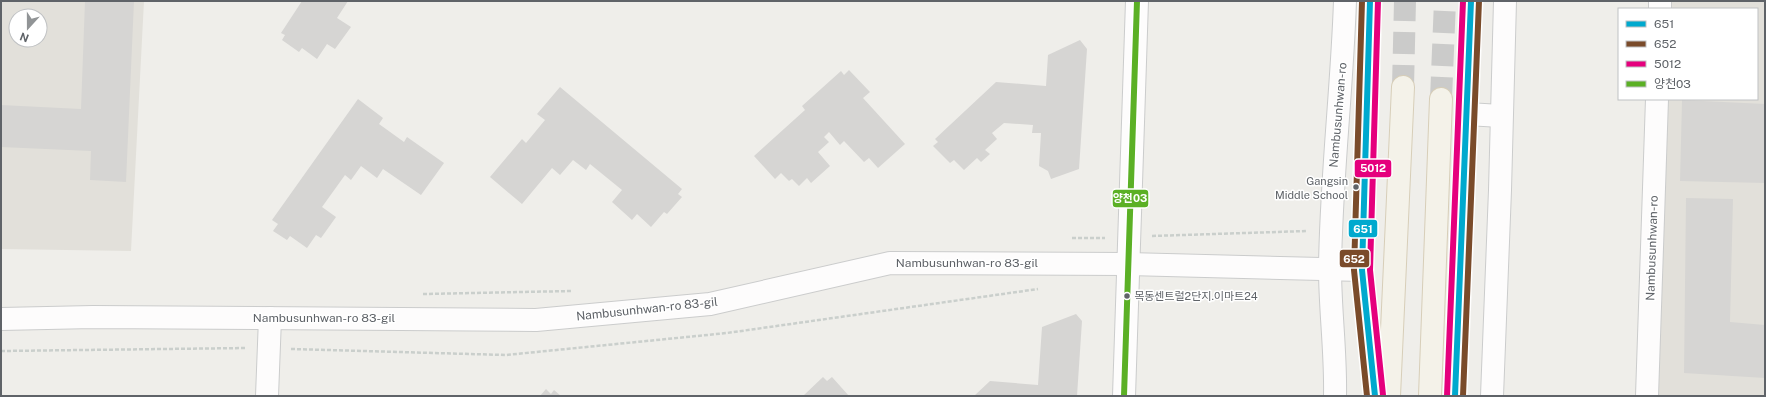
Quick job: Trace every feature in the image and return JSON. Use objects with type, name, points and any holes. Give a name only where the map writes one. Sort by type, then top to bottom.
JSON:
[{"type":"main road","points":[[1370,1],[1362,270],[1375,396]]},
{"type":"main road","points":[[1454,396],[1471,1]]},
{"type":"main road","points":[[1389,396],[1403,88]]},
{"type":"main road","points":[[1430,396],[1441,99]]},
{"type":"street","points":[[1124,396],[1137,1]]},
{"type":"street","name":"Nambusunhwan-ro","points":[[1335,396],[1330,269],[1332,182],[1343,67],[1345,1]]},
{"type":"street","points":[[1492,396],[1500,190],[1505,1]]},
{"type":"street","points":[[1343,67],[1368,71]]},
{"type":"street","name":"Nambusunhwan-ro","points":[[1647,396],[1657,100]]},
{"type":"street","points":[[1467,114],[1502,116]]},
{"type":"street","name":"Nambusunhwan-ro 83-gil","points":[[1,319],[93,316],[536,320],[710,304],[890,263],[1128,264],[1362,270]]},
{"type":"street","points":[[267,396],[270,318]]},
{"type":"path","points":[[1066,238],[1331,230]]},
{"type":"path","points":[[416,294],[576,291]]},
{"type":"shaded area","points":[[1,1],[144,1],[131,251],[1,249]]},
{"type":"shaded area","points":[[1660,1],[1765,1],[1765,396],[1647,396],[1657,100],[1758,100],[1758,8],[1660,8]]},
{"type":"building","points":[[85,1],[134,1],[126,182],[90,180],[91,151],[1,147],[1,105],[81,109]]},
{"type":"building","points":[[302,1],[348,1],[337,18],[351,27],[335,49],[327,44],[317,59],[302,48],[299,52],[282,40],[285,35],[281,33]]},
{"type":"building","points":[[1080,40],[1087,49],[1079,169],[1051,179],[1048,171],[1039,166],[1041,133],[1032,133],[1033,125],[1004,123],[992,133],[997,139],[985,150],[990,154],[981,162],[977,158],[964,170],[954,160],[950,163],[933,146],[938,142],[935,139],[996,82],[1046,86],[1048,55]]},
{"type":"building","points":[[849,70],[870,92],[863,98],[905,144],[878,168],[869,158],[864,162],[844,141],[840,145],[829,132],[824,137],[829,142],[818,152],[830,166],[811,183],[807,178],[799,186],[792,179],[789,181],[781,173],[775,179],[754,156],[805,110],[802,106],[841,71],[844,75]]},
{"type":"building","points":[[560,87],[682,189],[678,194],[682,197],[667,214],[664,212],[651,227],[637,214],[632,220],[612,202],[622,190],[590,164],[586,170],[573,160],[560,175],[552,168],[522,204],[490,177],[522,139],[526,143],[545,120],[537,114]]},
{"type":"building","points":[[358,99],[383,118],[379,124],[404,142],[407,137],[444,163],[421,195],[383,169],[377,178],[361,166],[351,180],[345,175],[322,207],[336,217],[321,238],[316,235],[307,248],[290,236],[287,240],[273,231],[278,224],[272,220]]},
{"type":"building","points":[[1682,100],[1765,104],[1765,183],[1680,181]]},
{"type":"building","points":[[1686,198],[1733,199],[1730,322],[1765,325],[1765,378],[1684,373]]},
{"type":"building","points":[[1076,314],[1082,321],[1077,396],[974,396],[990,381],[1038,385],[1042,327]]},
{"type":"building","points":[[823,377],[827,381],[832,377],[849,396],[803,396]]},
{"type":"building","points":[[546,389],[551,394],[554,390],[561,396],[540,396]]},
{"type":"tunnel","points":[[1403,87],[1405,1]]},
{"type":"tunnel","points":[[1441,99],[1445,1]]},
{"type":"transit line","name":"양천03","points":[[1124,396],[1137,1]]},
{"type":"transit line","name":"652","points":[[1362,1],[1354,270],[1367,396]]},
{"type":"transit line","name":"651","points":[[1370,1],[1362,270],[1375,396]]},
{"type":"transit line","name":"5012","points":[[1378,1],[1370,270],[1383,395]]},
{"type":"transit line","name":"5012","points":[[1447,396],[1463,1]]},
{"type":"transit line","name":"651","points":[[1455,396],[1471,1]]},
{"type":"transit line","name":"652","points":[[1463,396],[1479,1]]},
{"type":"place","name":"Gangsin Middle School","points":[[1356,187]]},
{"type":"place","name":"목동센트럴2단지.이마트24","points":[[1127,296]]}]
